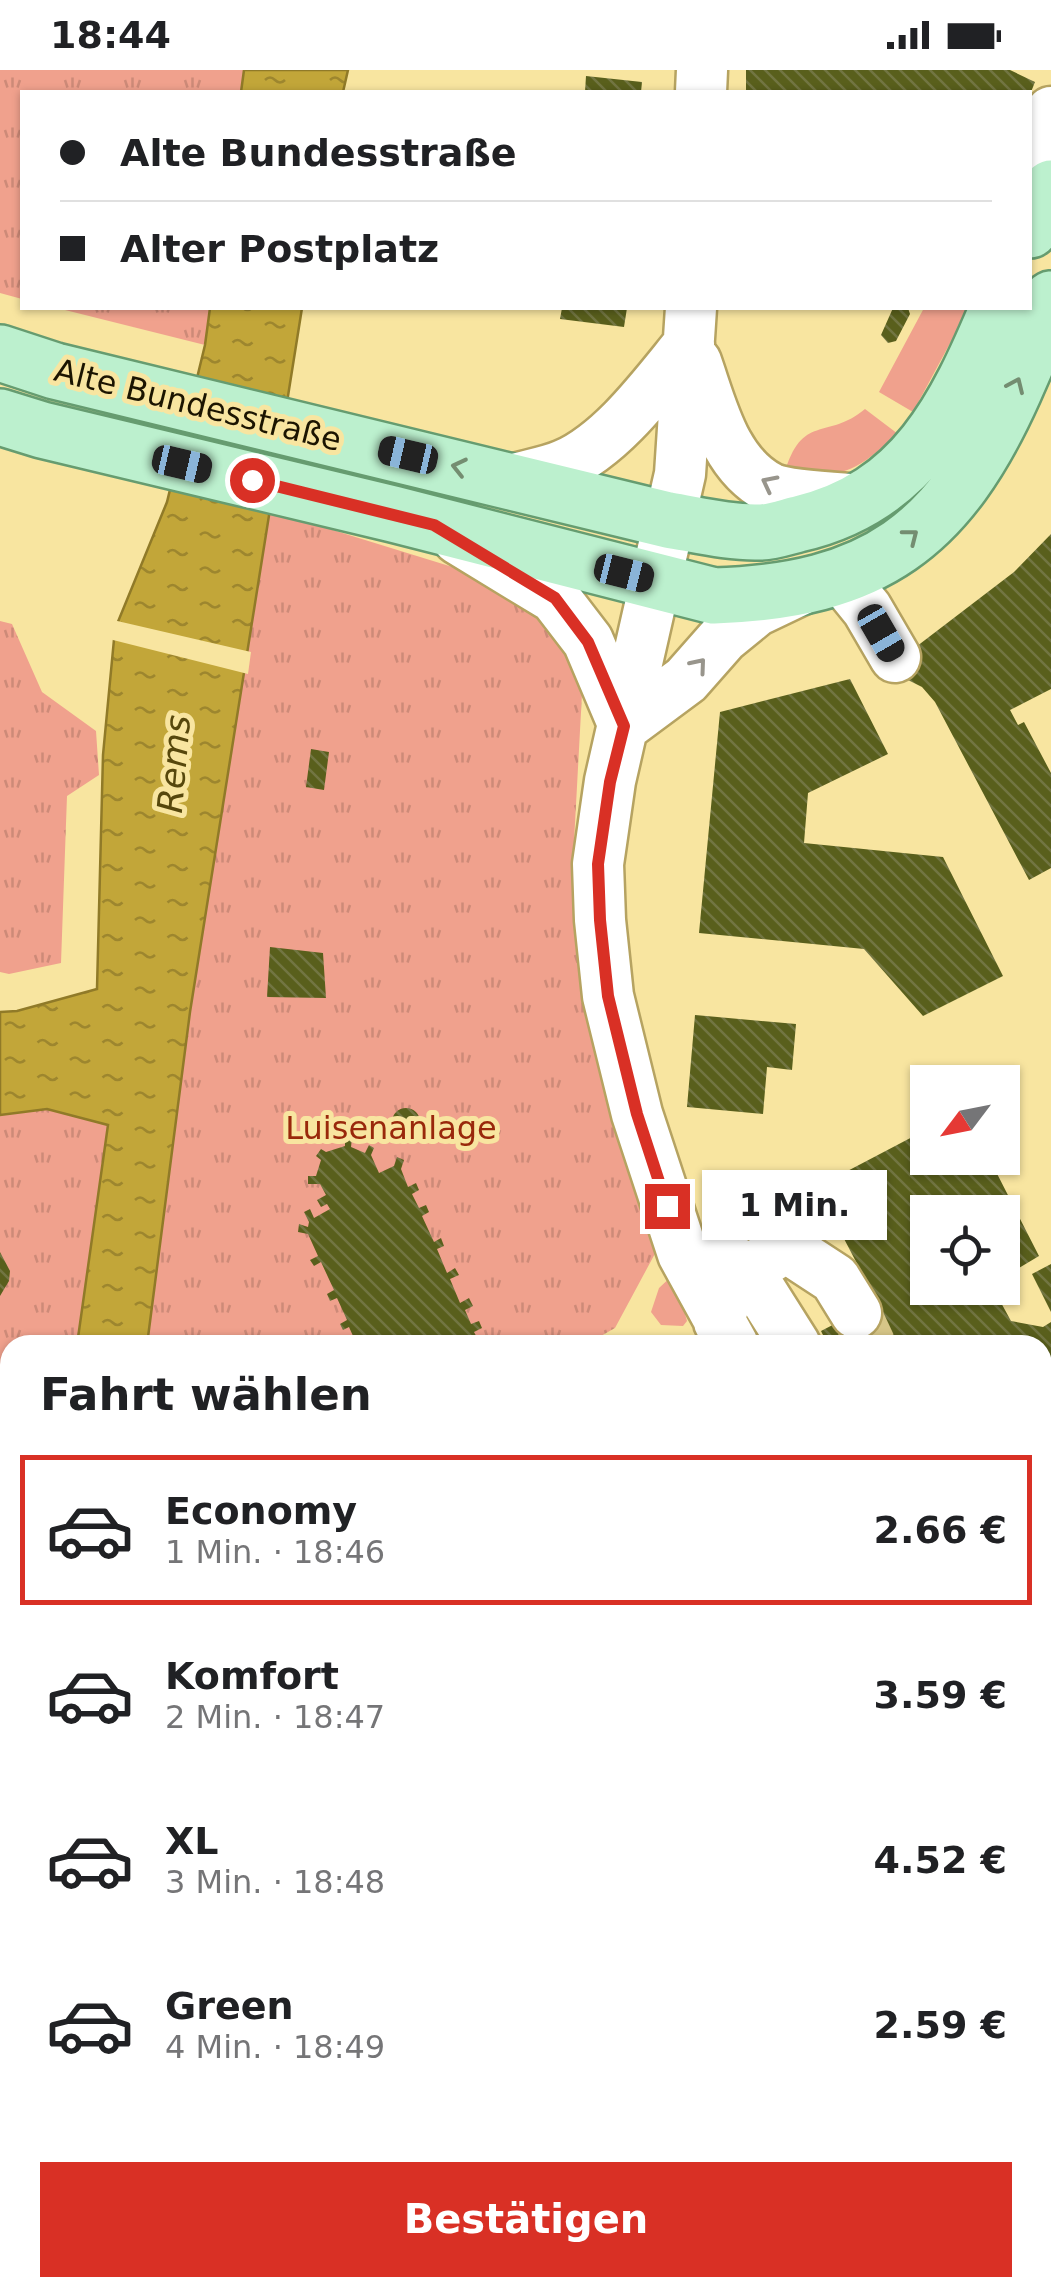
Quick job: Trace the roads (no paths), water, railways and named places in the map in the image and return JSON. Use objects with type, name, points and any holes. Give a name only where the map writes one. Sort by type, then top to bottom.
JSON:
[{"type":"main road","points":[[1032,226],[1051,188]]},
{"type":"main road","name":"Alte Bundesstraße","points":[[0,353],[56,372],[668,520],[762,532],[824,518],[864,500],[888,483],[942,423],[965,382],[1036,312]]},
{"type":"main road","name":"Alte Bundesstraße","points":[[21,424],[714,596],[825,582],[877,560],[913,536],[950,502],[976,468],[999,424],[1036,312]]},
{"type":"street","points":[[1051,112],[1034,148],[1042,162],[1051,167]]},
{"type":"street","points":[[690,326],[726,443],[745,468],[772,490],[864,500]]},
{"type":"street","points":[[511,480],[565,464],[595,446],[650,391],[690,326]]},
{"type":"street","points":[[690,326],[680,474],[610,782],[598,864],[608,996],[637,1114],[683,1254],[746,1276],[835,1279],[856,1312]]},
{"type":"street","points":[[413,519],[555,598],[588,642],[624,726]]},
{"type":"street","points":[[624,726],[686,680],[723,638],[756,610],[825,582],[867,609],[895,657]]},
{"type":"street","points":[[637,1114],[788,1335]]},
{"type":"street","points":[[746,1276],[767,1335]]},
{"type":"water","points":[[244,70],[348,70],[343,90],[241,90]]},
{"type":"water","name":"Rems","points":[[210,310],[302,310],[190,1012],[148,1335],[78,1335],[108,1125],[47,1109],[0,1115],[0,1012],[97,989],[103,755],[115,629],[167,502]]},
{"type":"tunnel","points":[[856,1313],[866,1335]]},
{"type":"park label","name":"Luisenanlage","points":[[391,1128]]}]
